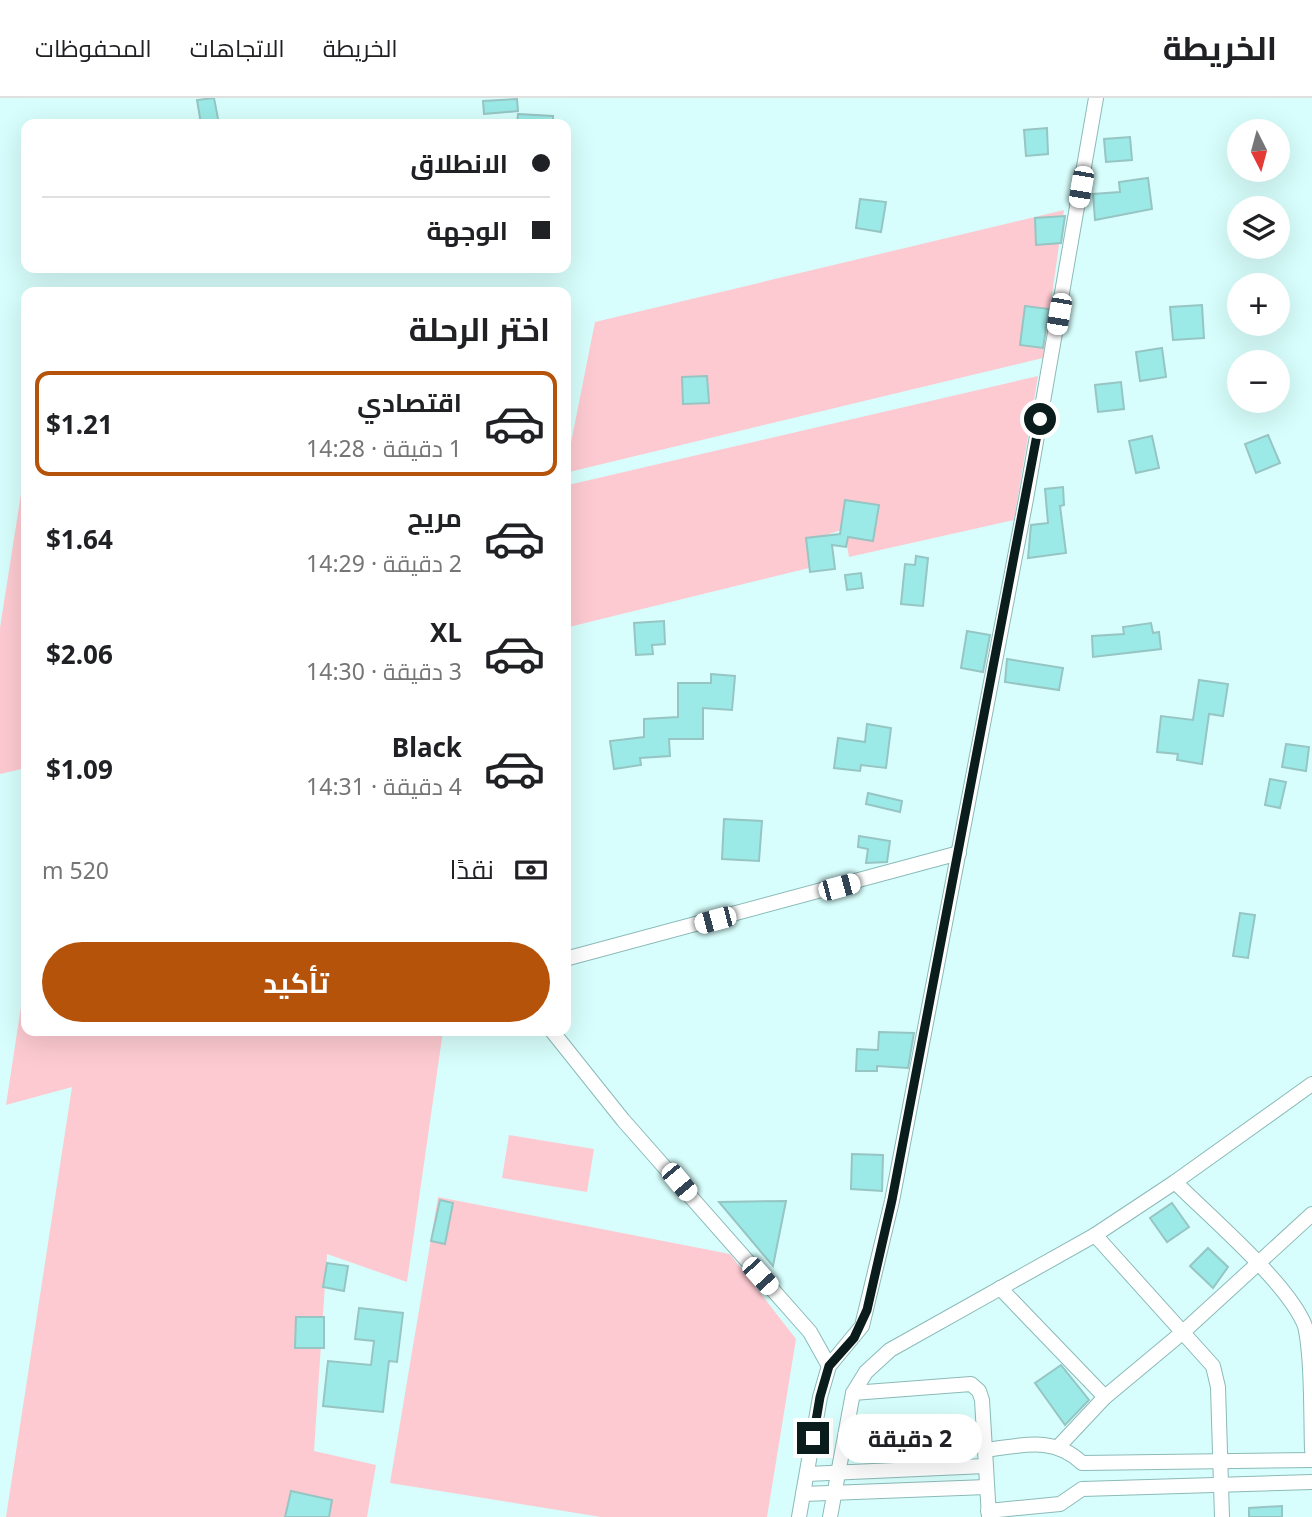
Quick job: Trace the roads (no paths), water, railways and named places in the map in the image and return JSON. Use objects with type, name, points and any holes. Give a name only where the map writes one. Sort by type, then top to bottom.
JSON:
[{"type":"street","points":[[799,1517],[820,1397],[829,1366],[854,1338],[867,1310],[895,1188],[1029,486],[1096,98]]},
{"type":"street","points":[[571,957],[959,853]]},
{"type":"street","points":[[556,1036],[623,1119],[810,1332],[829,1366]]},
{"type":"street","points":[[830,1517],[853,1393],[866,1371],[890,1350],[1095,1235],[1175,1182],[1312,1084]]},
{"type":"street","points":[[1175,1182],[1257,1263],[1297,1310],[1310,1345],[1312,1450]]},
{"type":"street","points":[[1059,1446],[1104,1397],[1183,1332],[1312,1214]]},
{"type":"street","points":[[1095,1235],[1213,1366],[1216,1373],[1222,1517]]},
{"type":"street","points":[[1000,1288],[1104,1397]]},
{"type":"street","points":[[853,1393],[971,1384],[979,1391],[982,1400],[988,1514],[1060,1504],[1082,1489],[1312,1482]]},
{"type":"street","points":[[985,1450],[1035,1444],[1059,1446],[1082,1463],[1312,1460]]},
{"type":"street","points":[[1082,1463],[1082,1489]]},
{"type":"street","points":[[807,1474],[985,1466]]},
{"type":"street","points":[[803,1494],[987,1487]]}]
